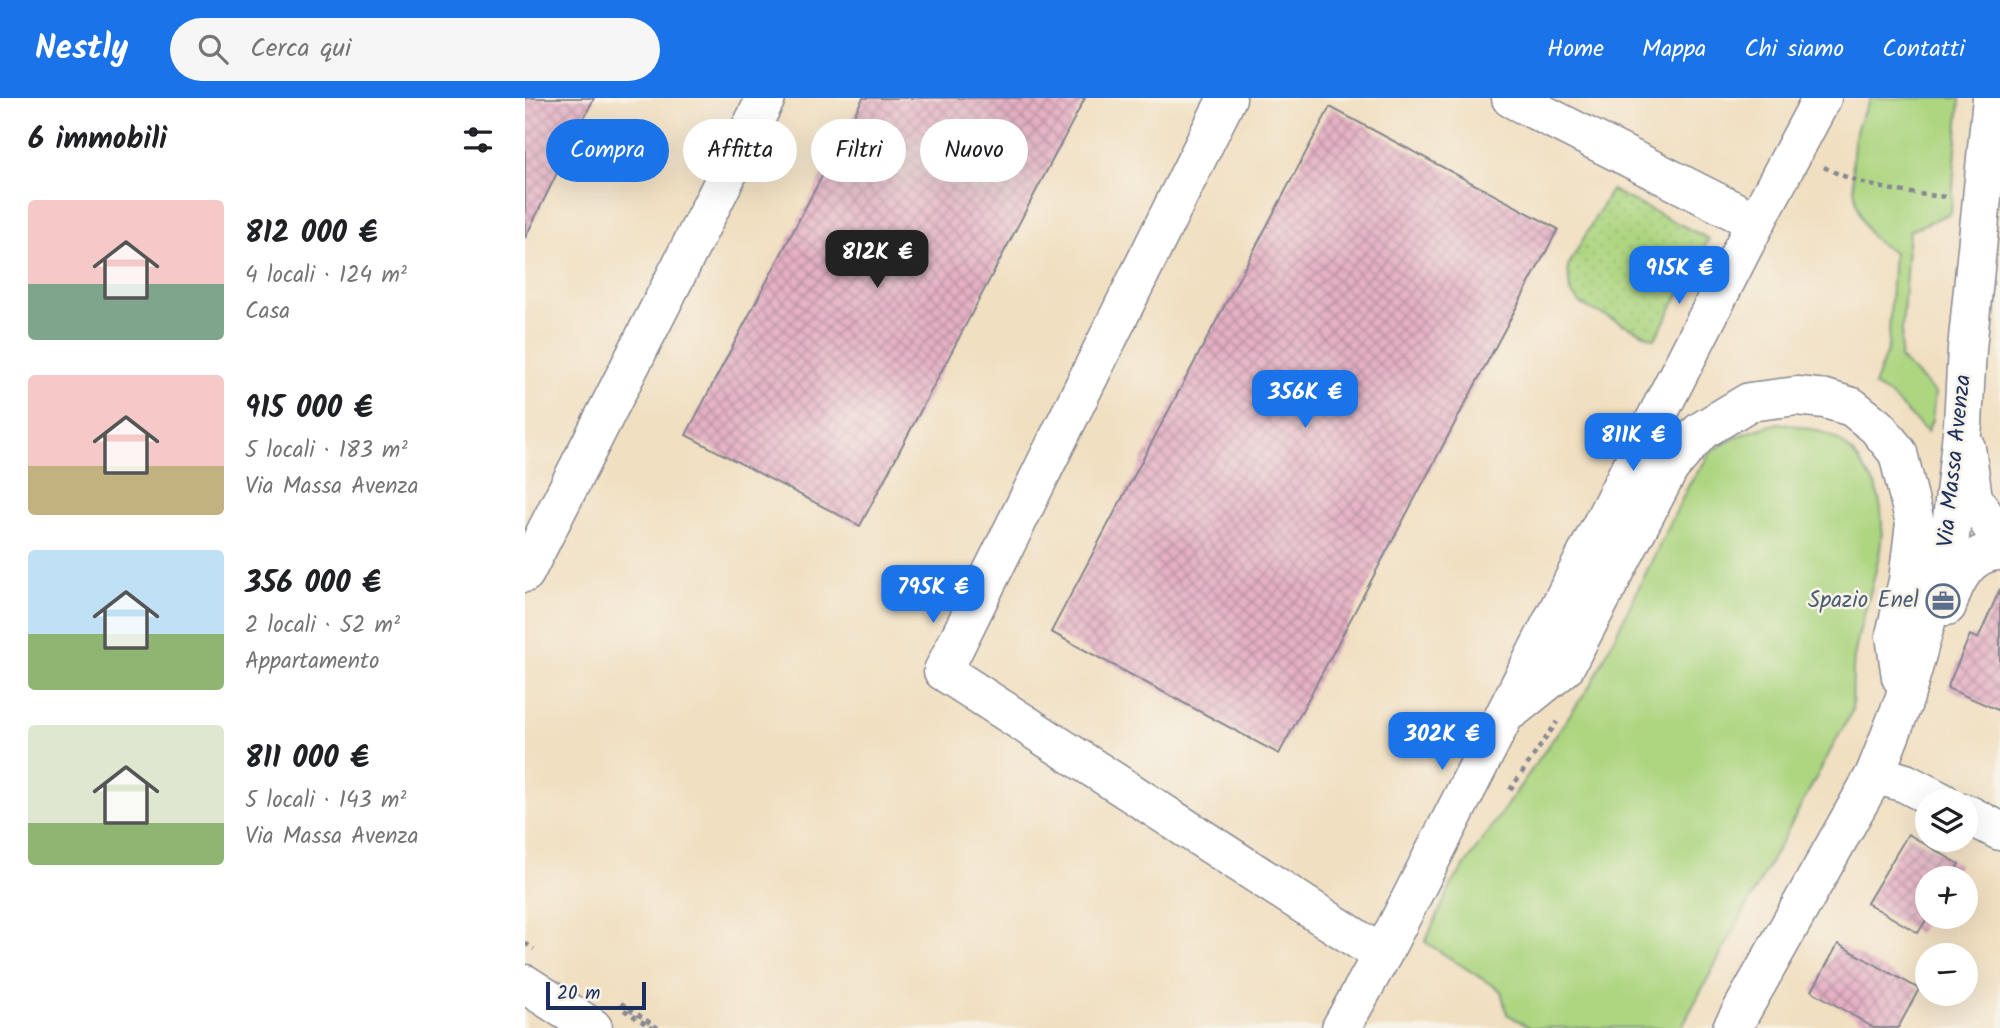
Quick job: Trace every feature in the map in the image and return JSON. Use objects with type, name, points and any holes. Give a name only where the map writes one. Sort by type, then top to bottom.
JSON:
[{"type":"main road","points":[[525,573],[766,98]]},
{"type":"main road","points":[[1227,98],[943,671],[1382,954]]},
{"type":"main road","points":[[1511,98],[1756,222]]},
{"type":"main road","points":[[1341,1028],[1382,954],[1822,98]]},
{"type":"main road","name":"Via Massa Avenza","points":[[1732,1028],[1875,774],[1904,700],[1950,537],[1963,424],[1967,349],[1992,98]]},
{"type":"main road","points":[[1503,718],[1565,667],[1670,467],[1701,431],[1749,402],[1797,396],[1825,399],[1852,407],[1877,427],[1898,453],[1915,523],[1908,581],[1895,635],[1904,700]]},
{"type":"main road","points":[[1963,424],[1973,498],[2000,534]]},
{"type":"main road","points":[[1904,700],[1934,647],[1953,587],[1972,560],[1990,551],[2000,551]]},
{"type":"main road","points":[[1875,774],[1917,789]]},
{"type":"main road","points":[[1978,820],[2000,831]]},
{"type":"main road","points":[[525,984],[593,1028]]},
{"type":"path","points":[[1794,152],[1857,182],[1907,194],[1982,201]]},
{"type":"path","points":[[1508,793],[1562,715]]},
{"type":"green space","points":[[1871,98],[1960,98],[1951,213],[1909,231],[1900,358],[1935,393],[1932,420],[1927,432],[1890,395],[1874,386],[1888,348],[1894,252],[1877,242],[1867,229],[1854,187],[1854,141],[1858,124]]},
{"type":"green space","points":[[1611,190],[1709,239],[1655,339],[1582,305],[1570,292],[1568,266]]},
{"type":"green space","points":[[1778,423],[1816,430],[1838,440],[1856,457],[1877,491],[1882,533],[1875,575],[1854,658],[1852,711],[1681,1028],[1531,1028],[1507,1014],[1501,991],[1425,942],[1452,884],[1592,683],[1689,485],[1712,451],[1740,435]]},
{"type":"building","points":[[525,98],[594,98],[584,119],[546,119],[546,182],[553,182],[525,238]]},
{"type":"building","points":[[863,98],[1085,98],[860,526],[686,435],[819,182],[906,182],[906,119],[852,119]]},
{"type":"building","points":[[1330,107],[1558,229],[1279,754],[1051,632]]},
{"type":"building","points":[[2000,589],[2000,711],[1947,688],[1970,635],[1978,639]]},
{"type":"building","points":[[1908,834],[1915,838],[1915,852],[1939,852],[1959,864],[1915,866],[1915,929],[1920,929],[1918,933],[1867,903]]},
{"type":"building","points":[[1838,944],[1915,987],[1915,996],[1898,1028],[1874,1028],[1812,991]]},
{"type":"place","name":"Spazio Enel","points":[[1943,601]]}]
